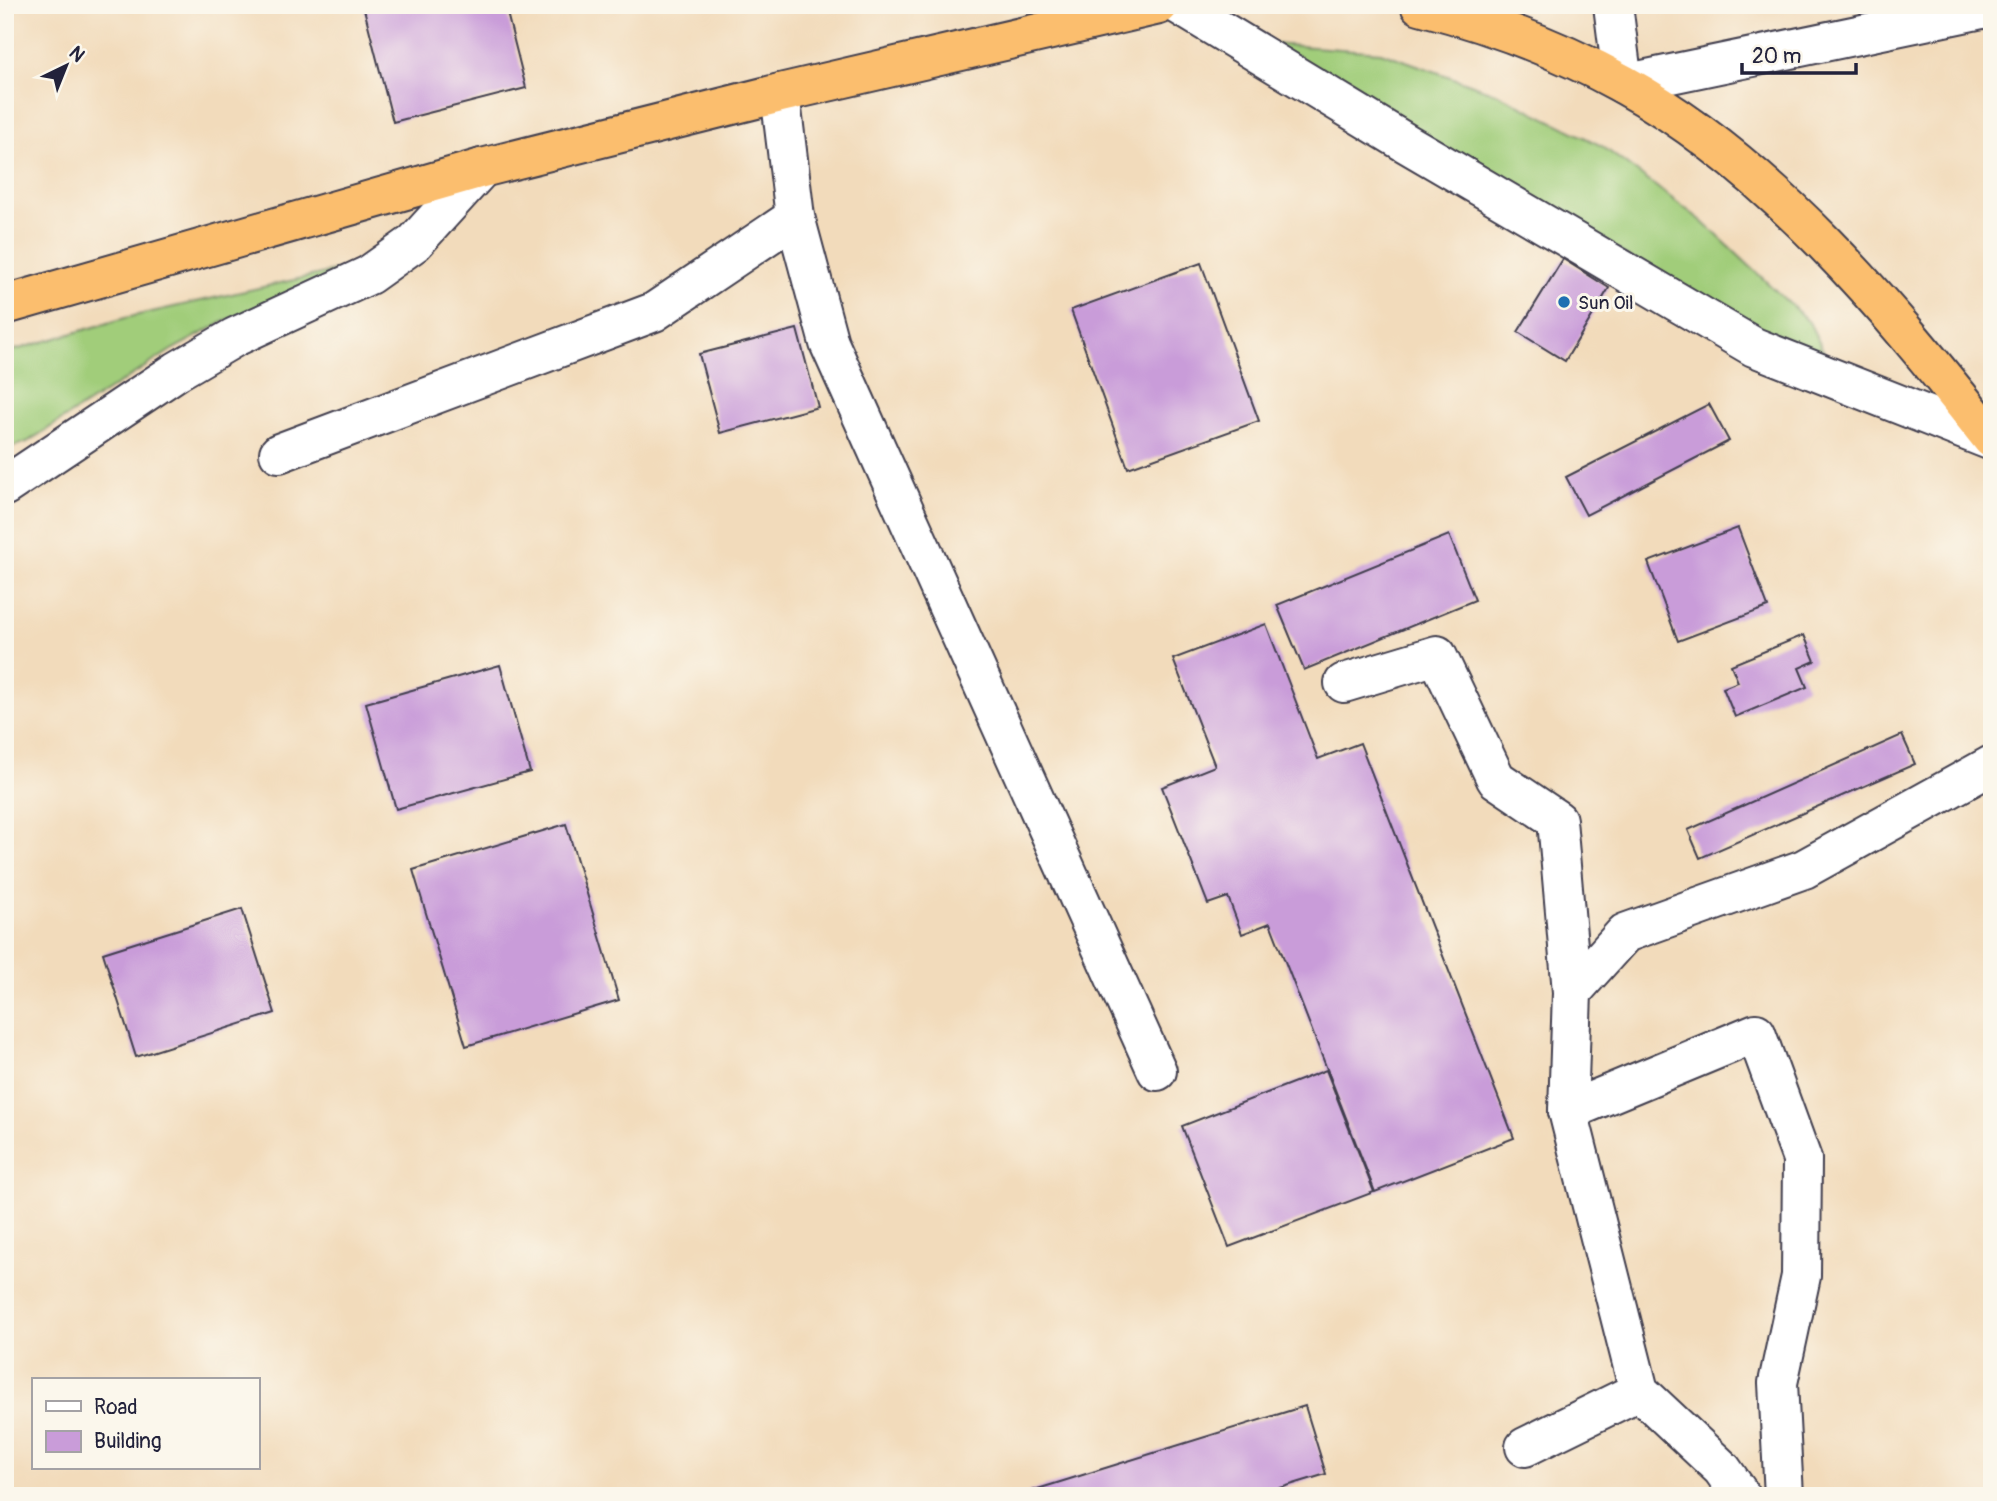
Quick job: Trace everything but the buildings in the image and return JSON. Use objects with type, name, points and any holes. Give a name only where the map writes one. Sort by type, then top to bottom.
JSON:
[{"type":"highway","points":[[5,305],[482,168],[780,93],[1159,5]]},
{"type":"highway","points":[[1420,5],[1531,40],[1623,84],[1697,132],[1763,185],[1888,311],[1992,440]]},
{"type":"street","points":[[1180,5],[1406,144],[1754,347],[1992,440]]},
{"type":"street","points":[[1613,5],[1623,84],[1992,7]]},
{"type":"street","points":[[780,93],[795,217],[829,343],[1157,1071]]},
{"type":"street","points":[[5,486],[177,371],[235,337],[369,275],[414,243],[482,168]]},
{"type":"street","points":[[279,453],[654,312],[795,217]]},
{"type":"street","points":[[1344,683],[1437,654],[1496,779],[1557,820],[1572,992],[1568,1111],[1640,1391],[1722,1469],[1741,1496]]},
{"type":"street","points":[[1572,992],[1625,933],[1804,869],[1992,765]]},
{"type":"street","points":[[1568,1111],[1756,1033],[1802,1159],[1801,1276],[1778,1383],[1784,1496]]},
{"type":"street","points":[[1525,1447],[1640,1391]]},
{"type":"green space","points":[[1258,43],[1381,52],[1498,94],[1602,146],[1702,221],[1809,322],[1825,354],[1733,317]]},
{"type":"green space","points":[[356,266],[225,321],[173,349],[27,442],[5,449],[5,353],[125,318]]},
{"type":"place","name":"Sun Oil","points":[[1564,302]]}]
